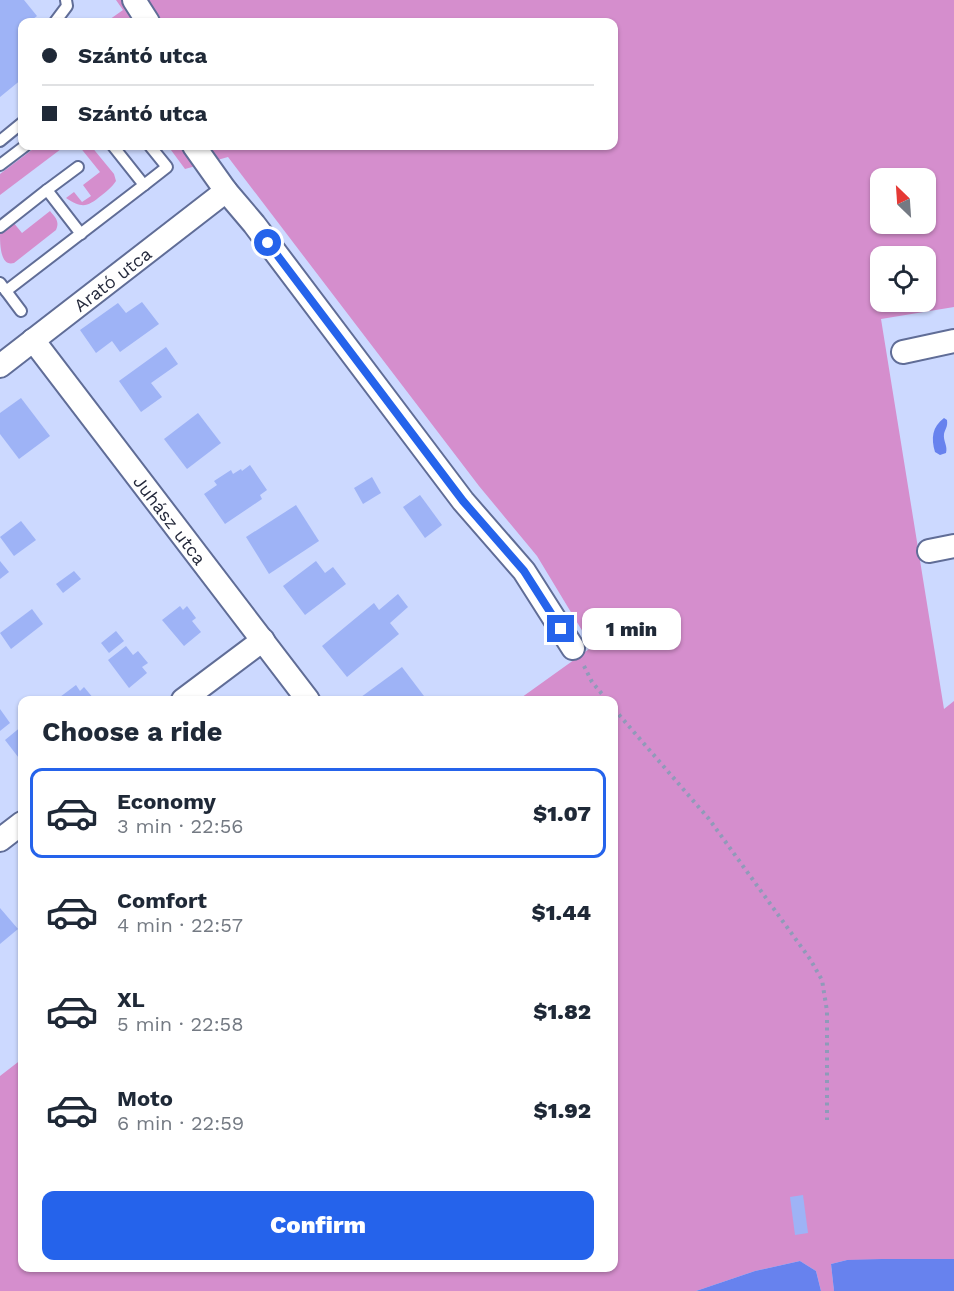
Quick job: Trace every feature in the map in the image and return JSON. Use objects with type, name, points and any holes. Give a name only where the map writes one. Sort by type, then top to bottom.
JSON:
[{"type":"street","points":[[134,0],[145,18]]},
{"type":"street","points":[[197,150],[463,501],[524,571],[573,648]]},
{"type":"street","name":"Arató utca","points":[[0,366],[226,191]]},
{"type":"street","name":"Juhász utca","points":[[33,340],[305,696]]},
{"type":"street","points":[[903,352],[954,341]]},
{"type":"street","points":[[929,551],[954,546]]},
{"type":"street","points":[[188,696],[263,640]]},
{"type":"street","points":[[0,840],[18,826]]},
{"type":"lane","points":[[58,18],[67,6],[66,0]]},
{"type":"lane","points":[[0,141],[18,126]]},
{"type":"lane","points":[[0,165],[20,150]]},
{"type":"lane","points":[[116,150],[144,186]]},
{"type":"lane","points":[[21,311],[3,287],[81,234],[167,167],[153,150]]},
{"type":"lane","points":[[0,227],[78,167]]},
{"type":"lane","points":[[47,190],[81,234]]},
{"type":"path","points":[[573,648],[592,681],[604,696]]},
{"type":"path","points":[[618,714],[709,819],[810,959],[822,980],[827,1011],[827,1120]]},
{"type":"shaded area","points":[[116,0],[954,0],[954,307],[936,310],[936,246],[870,246],[870,312],[924,312],[881,319],[944,709],[954,701],[954,1259],[847,1260],[831,1264],[834,1291],[821,1291],[816,1271],[800,1261],[755,1271],[696,1291],[0,1291],[0,1076],[18,1062],[18,1272],[618,1272],[618,696],[524,696],[592,647],[537,556],[479,486],[228,157],[185,169],[171,150],[618,150],[618,18],[112,18],[123,10]]},
{"type":"shaded area","points":[[32,150],[60,150],[0,195],[0,174]]},
{"type":"shaded area","points":[[82,150],[94,150],[114,174],[116,181],[97,199],[88,204],[77,204],[66,198],[74,192],[82,202],[91,196],[83,185],[100,172]]},
{"type":"shaded area","points":[[50,211],[57,222],[56,230],[14,263],[6,262],[2,254],[0,232],[13,222],[22,233]]},
{"type":"water","points":[[944,418],[947,420],[944,434],[946,453],[940,455],[935,452],[933,437],[937,425]]},
{"type":"water","points":[[954,1259],[954,1291],[834,1291],[831,1264],[847,1260]]},
{"type":"water","points":[[800,1261],[816,1271],[821,1291],[696,1291],[755,1271]]},
{"type":"building","points":[[0,0],[24,0],[37,16],[18,18],[18,82],[0,97]]},
{"type":"building","points":[[142,302],[159,324],[120,352],[112,341],[96,353],[80,330],[118,303],[126,313]]},
{"type":"building","points":[[166,347],[178,364],[151,383],[162,397],[141,412],[119,381]]},
{"type":"building","points":[[21,398],[50,436],[19,459],[0,434],[0,413]]},
{"type":"building","points":[[198,413],[221,443],[187,469],[164,439]]},
{"type":"building","points":[[250,465],[267,490],[260,495],[262,499],[225,524],[204,494],[217,485],[214,481],[231,470],[233,474]]},
{"type":"building","points":[[372,477],[381,493],[363,504],[354,488]]},
{"type":"building","points":[[420,495],[442,525],[425,538],[403,507]]},
{"type":"building","points":[[296,505],[319,541],[269,574],[246,537]]},
{"type":"building","points":[[21,521],[36,540],[14,556],[0,537]]},
{"type":"building","points":[[0,561],[9,572],[0,579]]},
{"type":"building","points":[[316,561],[325,573],[333,567],[346,584],[305,615],[283,586]]},
{"type":"building","points":[[74,571],[81,579],[63,593],[56,584]]},
{"type":"building","points":[[398,594],[408,607],[390,623],[399,634],[347,677],[322,646],[374,603],[379,610]]},
{"type":"building","points":[[180,606],[183,610],[187,606],[196,618],[192,621],[201,632],[184,646],[162,620]]},
{"type":"building","points":[[32,609],[43,624],[11,649],[0,633]]},
{"type":"building","points":[[116,631],[124,641],[109,653],[101,643]]},
{"type":"building","points":[[126,646],[133,655],[138,651],[148,663],[142,667],[147,673],[129,688],[108,660]]},
{"type":"building","points":[[402,667],[424,696],[362,696]]},
{"type":"building","points":[[76,685],[80,691],[84,687],[92,696],[61,696]]},
{"type":"building","points":[[0,709],[10,723],[0,731]]},
{"type":"building","points":[[18,729],[18,757],[5,740]]},
{"type":"building","points":[[0,908],[18,929],[0,944]]},
{"type":"building","points":[[803,1195],[808,1233],[795,1235],[790,1197]]},
{"type":"route","points":[[268,243],[463,501],[524,571],[561,629]]}]
